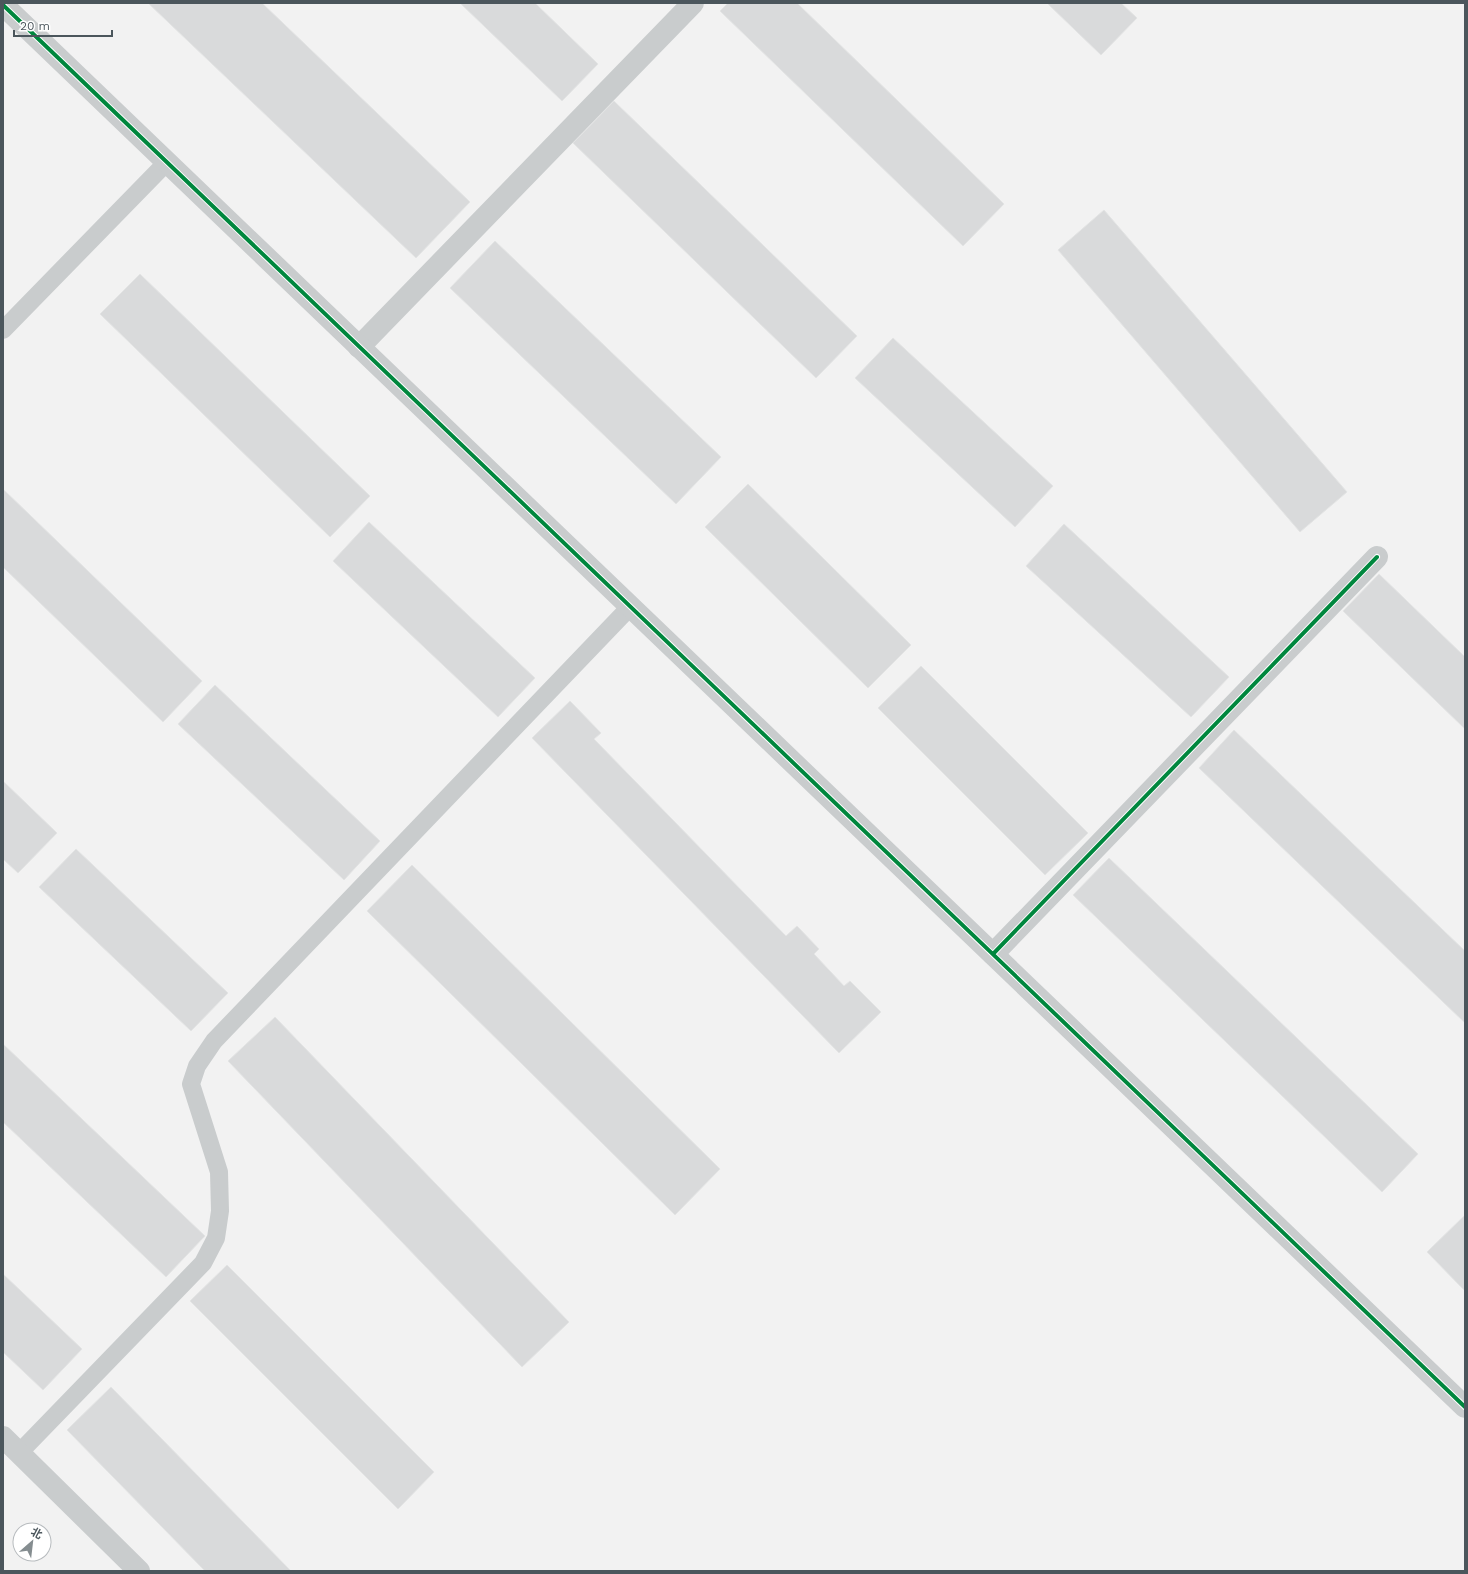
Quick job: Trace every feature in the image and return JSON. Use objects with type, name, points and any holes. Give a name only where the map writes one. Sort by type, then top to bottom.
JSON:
[{"type":"street","points":[[359,347],[693,3]]},
{"type":"street","points":[[3,5],[1465,1407]]},
{"type":"street","points":[[993,954],[1377,557]]},
{"type":"street","points":[[3,1437],[140,1571]]},
{"type":"lane","points":[[3,330],[167,162]]},
{"type":"lane","points":[[19,1453],[203,1264],[216,1238],[220,1211],[219,1172],[190,1084],[197,1066],[214,1041],[630,606]]},
{"type":"building","points":[[148,3],[262,3],[470,202],[416,258]]},
{"type":"building","points":[[460,3],[535,3],[598,64],[562,101]]},
{"type":"building","points":[[728,3],[797,3],[1004,204],[963,246],[720,11]]},
{"type":"building","points":[[1047,3],[1121,3],[1137,18],[1101,55]]},
{"type":"building","points":[[614,101],[857,336],[816,378],[573,143]]},
{"type":"building","points":[[1104,210],[1347,492],[1300,532],[1058,250]]},
{"type":"building","points":[[495,241],[721,457],[676,504],[450,288]]},
{"type":"building","points":[[140,274],[370,496],[330,537],[100,314]]},
{"type":"building","points":[[893,338],[1053,486],[1015,527],[855,378]]},
{"type":"building","points":[[748,484],[911,645],[868,688],[705,527]]},
{"type":"building","points":[[3,489],[202,681],[163,722],[3,567]]},
{"type":"building","points":[[369,522],[535,678],[498,717],[333,561]]},
{"type":"building","points":[[1064,524],[1229,677],[1191,717],[1026,566]]},
{"type":"building","points":[[1379,574],[1465,657],[1465,729],[1343,611]]},
{"type":"building","points":[[921,666],[1088,833],[1045,875],[878,708]]},
{"type":"building","points":[[215,685],[380,841],[344,880],[178,724]]},
{"type":"building","points":[[570,701],[601,733],[594,739],[786,936],[797,926],[819,949],[814,954],[844,986],[850,981],[881,1012],[839,1053],[532,738]]},
{"type":"building","points":[[1234,730],[1465,951],[1465,1023],[1199,768]]},
{"type":"building","points":[[3,781],[57,833],[18,873],[3,859]]},
{"type":"building","points":[[76,849],[228,993],[191,1031],[39,887]]},
{"type":"building","points":[[1109,858],[1418,1154],[1382,1192],[1073,895]]},
{"type":"building","points":[[412,865],[720,1169],[675,1215],[367,911]]},
{"type":"building","points":[[275,1017],[569,1322],[522,1367],[228,1061]]},
{"type":"building","points":[[3,1044],[205,1236],[166,1277],[3,1122]]},
{"type":"building","points":[[1465,1215],[1465,1291],[1427,1252]]},
{"type":"building","points":[[227,1265],[434,1472],[398,1509],[190,1301]]},
{"type":"building","points":[[3,1274],[82,1349],[43,1390],[3,1352]]},
{"type":"building","points":[[111,1387],[291,1571],[205,1571],[67,1430]]},
{"type":"cycle path","points":[[3,5],[1465,1407]]},
{"type":"cycle path","points":[[993,954],[1377,557]]}]
